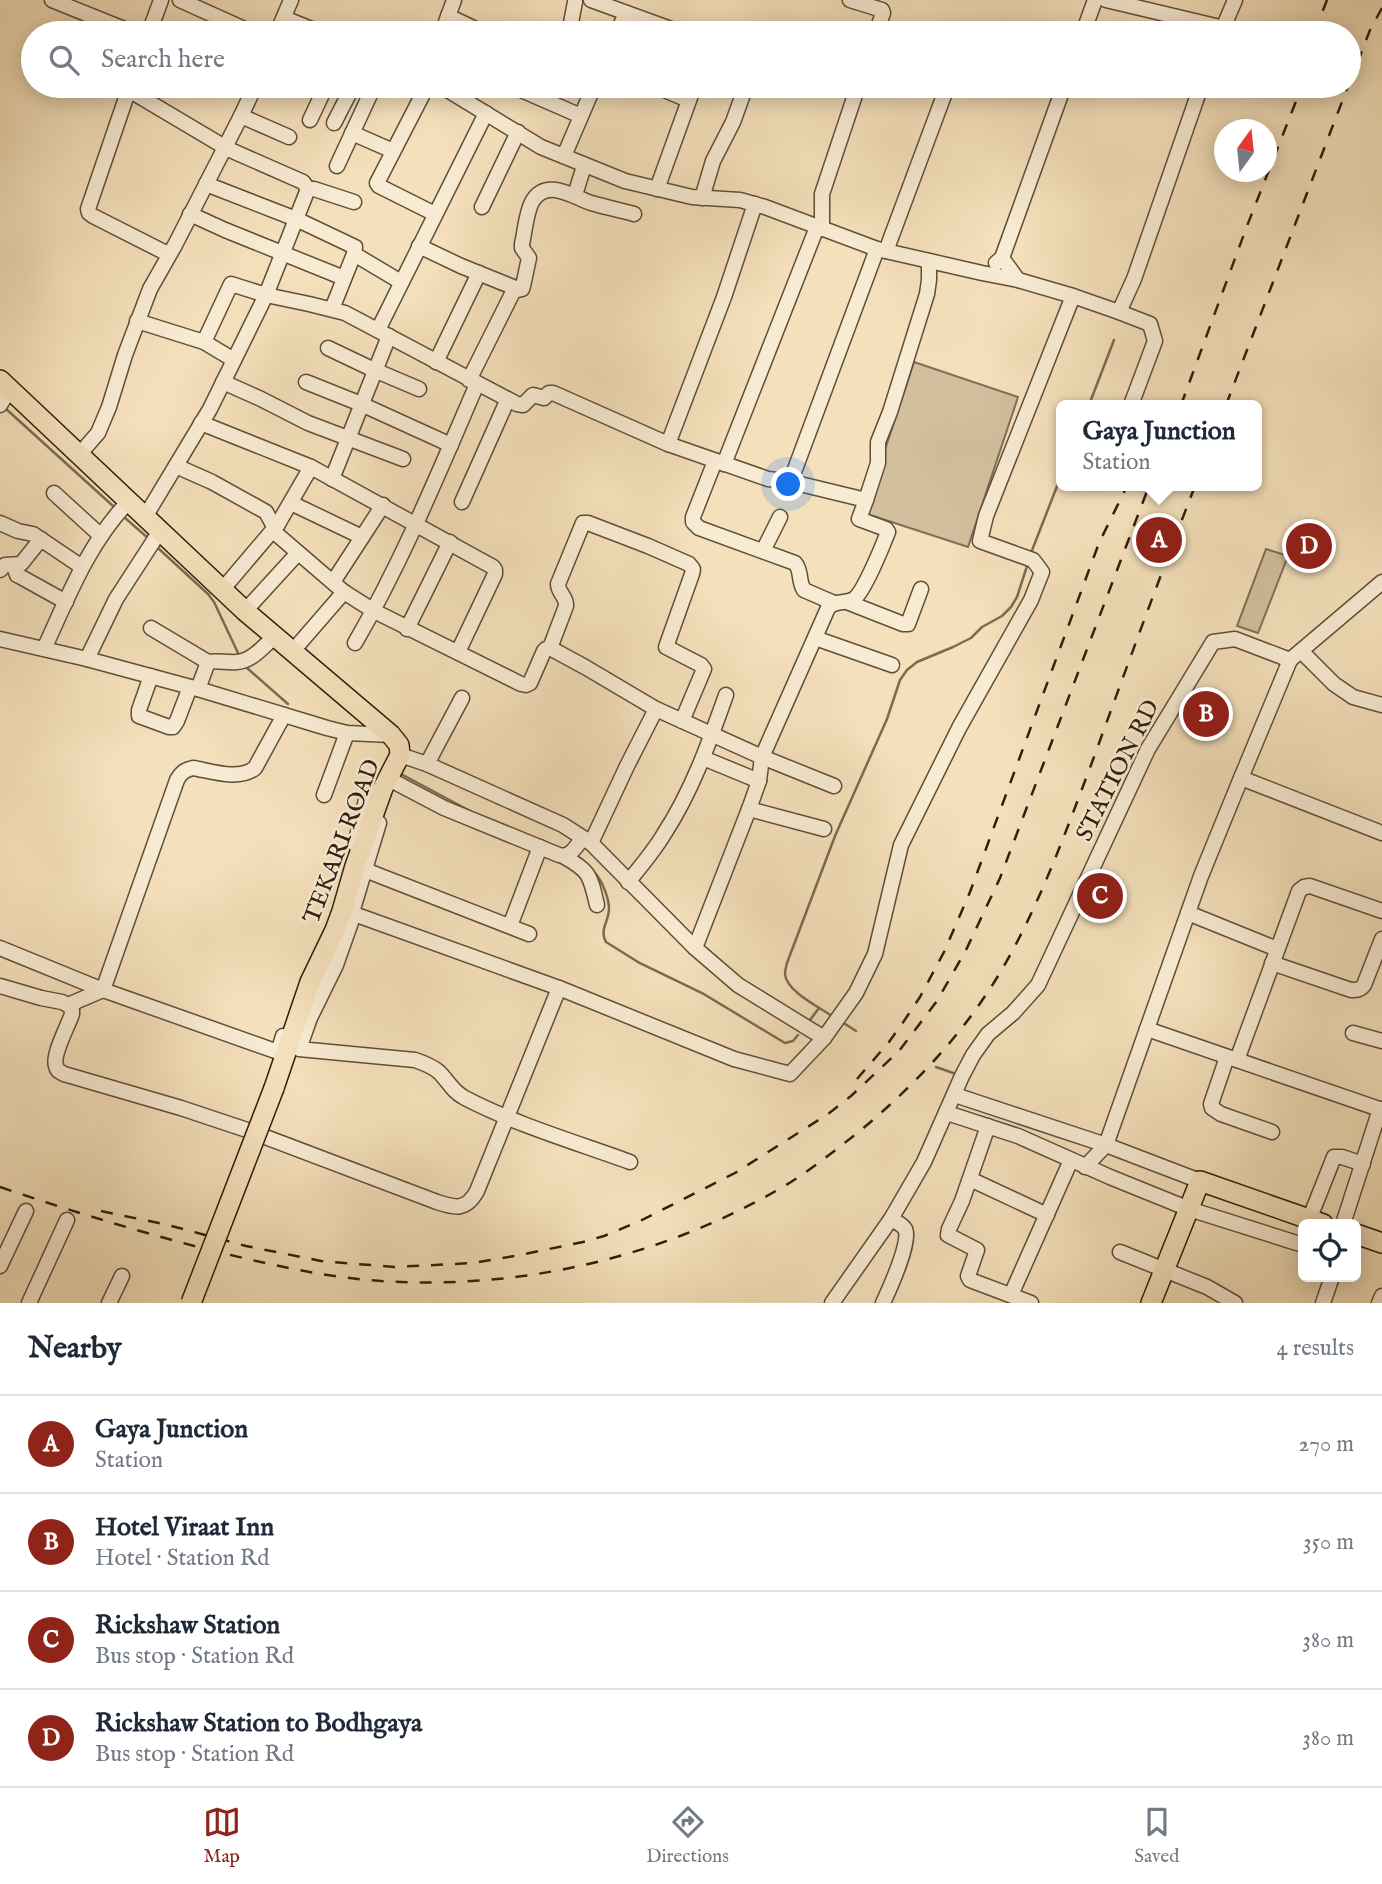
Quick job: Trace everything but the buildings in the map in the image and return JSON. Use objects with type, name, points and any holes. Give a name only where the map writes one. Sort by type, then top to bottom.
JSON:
[{"type":"highway","name":"TEKARI ROAD","points":[[3,392],[78,456],[245,611],[391,735],[399,745],[400,755],[385,783],[335,930],[306,993],[271,1098],[191,1303]]},
{"type":"highway","points":[[1151,1303],[1200,1181],[1308,1219]]},
{"type":"highway","points":[[1361,1236],[1382,1243]]},
{"type":"street","points":[[52,0],[105,21]]},
{"type":"street","points":[[153,21],[161,0]]},
{"type":"street","points":[[180,0],[226,21]]},
{"type":"street","points":[[283,21],[291,0]]},
{"type":"street","points":[[446,21],[454,0]]},
{"type":"street","points":[[591,0],[648,21]]},
{"type":"street","points":[[850,0],[883,11],[880,21]]},
{"type":"street","points":[[1087,21],[1095,0]]},
{"type":"street","points":[[1106,0],[1185,21]]},
{"type":"street","points":[[1226,21],[1235,0]]},
{"type":"street","points":[[570,21],[572,1]]},
{"type":"street","points":[[622,21],[626,13]]},
{"type":"street","points":[[91,21],[93,16]]},
{"type":"street","points":[[448,16],[459,21]]},
{"type":"street","points":[[284,18],[291,21]]},
{"type":"street","points":[[123,98],[88,209],[89,213],[168,254]]},
{"type":"street","points":[[145,98],[226,146],[303,182],[308,190]]},
{"type":"street","points":[[78,456],[98,433],[150,289],[250,98]]},
{"type":"street","points":[[310,120],[320,98]]},
{"type":"street","points":[[334,123],[347,98]]},
{"type":"street","points":[[337,166],[368,98]]},
{"type":"street","points":[[421,98],[377,181],[378,185],[435,214]]},
{"type":"street","points":[[462,98],[541,147],[625,181],[702,198],[740,200],[755,204],[882,250],[1018,279],[1150,324],[1155,341],[1134,400]]},
{"type":"street","points":[[540,98],[581,116]]},
{"type":"street","points":[[564,156],[589,98]]},
{"type":"street","points":[[657,189],[686,98]]},
{"type":"street","points":[[702,198],[713,161],[742,98]]},
{"type":"street","points":[[854,98],[822,194],[819,228],[719,463],[692,517],[699,527],[795,563],[799,567],[804,590],[903,624],[908,624],[921,589]]},
{"type":"street","points":[[795,482],[794,472],[943,98]]},
{"type":"street","points":[[982,273],[1002,258],[1060,98]]},
{"type":"street","points":[[1119,312],[1134,279],[1197,98]]},
{"type":"street","points":[[332,479],[375,370],[383,333],[401,282],[486,113]]},
{"type":"street","points":[[242,116],[289,137]]},
{"type":"street","points":[[482,207],[518,132]]},
{"type":"street","points":[[352,133],[393,151]]},
{"type":"street","points":[[575,195],[584,166]]},
{"type":"street","points":[[206,184],[296,219],[353,246],[354,254],[332,309]]},
{"type":"street","points":[[308,190],[311,188],[354,202]]},
{"type":"street","points":[[145,517],[201,423],[234,360],[266,295],[308,190]]},
{"type":"street","points":[[513,291],[523,288],[529,260],[522,247],[533,201],[542,193],[550,190],[566,191],[594,204],[634,214]]},
{"type":"street","points":[[668,444],[724,298],[755,204]]},
{"type":"street","points":[[190,214],[344,278]]},
{"type":"street","points":[[355,643],[374,611],[416,525],[451,445],[473,382],[513,291],[511,285],[479,274],[419,246]]},
{"type":"street","points":[[354,254],[401,282]]},
{"type":"street","points":[[1002,258],[1018,279]]},
{"type":"street","points":[[695,948],[750,809],[759,781],[762,757],[828,608],[859,595],[888,532],[859,519],[878,463],[878,442],[927,294],[929,261]]},
{"type":"street","points":[[436,362],[479,274]]},
{"type":"street","points":[[204,342],[230,284],[345,313],[508,401],[523,405],[533,395],[544,398],[552,393],[668,444],[719,463],[768,479],[795,482],[866,500]]},
{"type":"street","points":[[354,914],[559,988],[734,1059],[790,1074],[824,1038],[856,993],[875,954],[901,845],[960,728],[1031,600],[1042,572],[1033,560],[980,541],[986,516],[1073,296]]},
{"type":"street","points":[[137,321],[204,342],[234,360]]},
{"type":"street","points":[[328,348],[419,388]]},
{"type":"street","points":[[223,382],[308,423],[403,459]]},
{"type":"street","points":[[306,382],[362,404],[451,445]]},
{"type":"street","points":[[462,502],[508,401]]},
{"type":"street","points":[[201,423],[311,467],[493,567],[495,570],[458,652]]},
{"type":"street","points":[[176,466],[212,482],[266,512],[272,523],[298,552],[338,587],[374,611],[526,685],[544,651],[550,648],[566,606],[558,587],[559,580],[583,523],[689,564],[693,571],[666,647],[704,669],[682,721]]},
{"type":"street","points":[[222,590],[276,528],[311,467]]},
{"type":"street","points":[[54,493],[100,535]]},
{"type":"street","points":[[44,649],[100,535],[128,502]]},
{"type":"street","points":[[291,503],[362,537]]},
{"type":"street","points":[[292,652],[338,587],[362,537],[383,505]]},
{"type":"street","points":[[763,551],[780,517]]},
{"type":"street","points":[[0,523],[33,534],[82,567]]},
{"type":"street","points":[[87,659],[116,599],[160,531]]},
{"type":"street","points":[[7,568],[23,562],[41,540]]},
{"type":"street","points":[[407,629],[450,542]]},
{"type":"street","points":[[245,611],[298,552]]},
{"type":"street","points":[[7,568],[66,601]]},
{"type":"street","points":[[1085,1167],[1105,1145],[1201,876],[1295,655],[1382,582]]},
{"type":"street","points":[[151,628],[208,662],[245,661],[275,636]]},
{"type":"street","points":[[815,638],[892,665]]},
{"type":"street","points":[[0,639],[194,688],[292,718],[343,742],[391,735]]},
{"type":"street","name":"STATION RD","points":[[832,1303],[891,1219],[925,1162],[973,1055],[988,1034],[1013,1013],[1038,985],[1148,749],[1213,642],[1236,639],[1295,655]]},
{"type":"street","points":[[550,648],[656,709],[834,786]]},
{"type":"street","points":[[1295,655],[1353,697],[1382,705]]},
{"type":"street","points":[[151,676],[139,716],[169,727],[176,725],[208,662]]},
{"type":"street","points":[[628,881],[664,835],[690,788],[726,695]]},
{"type":"street","points":[[427,765],[462,698]]},
{"type":"street","points":[[563,856],[587,840],[656,709]]},
{"type":"street","points":[[68,1005],[103,990],[181,773],[193,768],[238,775],[248,773],[255,768],[292,718]]},
{"type":"street","points":[[324,795],[343,742]]},
{"type":"street","points":[[400,755],[562,825],[587,840],[695,948],[738,985],[824,1038]]},
{"type":"street","points":[[703,758],[759,781]]},
{"type":"street","points":[[1241,778],[1382,833]]},
{"type":"street","points":[[0,948],[103,990],[278,1052],[292,1010],[337,911],[367,796],[385,783]]},
{"type":"street","points":[[385,783],[563,856],[587,872],[597,905]]},
{"type":"street","points":[[385,783],[381,812],[353,909],[354,914],[337,965],[310,1018],[299,1049],[415,1060],[427,1064],[439,1072],[454,1091],[463,1097],[506,1117],[630,1162]]},
{"type":"street","points":[[750,809],[824,829]]},
{"type":"street","points":[[510,926],[540,847]]},
{"type":"street","points":[[365,870],[529,934]]},
{"type":"street","points":[[1272,1132],[1220,1114],[1211,1104],[1275,956],[1299,891],[1310,886],[1382,911]]},
{"type":"street","points":[[1188,913],[1351,990],[1361,989],[1368,978],[1382,939]]},
{"type":"street","points":[[0,986],[62,1002],[72,1009],[55,1064],[64,1074],[247,1130],[451,1207],[463,1206],[472,1201],[559,988]]},
{"type":"street","points":[[1147,1029],[1381,1110],[1345,1219]]},
{"type":"street","points":[[1353,1033],[1382,1041]]},
{"type":"street","points":[[955,1095],[1105,1145],[1200,1181]]},
{"type":"street","points":[[947,1112],[1040,1145],[1085,1167],[1189,1209],[1298,1243]]},
{"type":"street","points":[[988,1126],[948,1235],[977,1250],[969,1279],[1030,1303]]},
{"type":"street","points":[[1317,1219],[1334,1157],[1363,1164]]},
{"type":"street","points":[[1011,1296],[1071,1160]]},
{"type":"street","points":[[970,1179],[1047,1214]]},
{"type":"street","points":[[0,1266],[26,1211]]},
{"type":"street","points":[[883,1303],[907,1236],[906,1230],[891,1219]]},
{"type":"street","points":[[34,1302],[67,1220]]},
{"type":"street","points":[[1120,1252],[1207,1287],[1235,1303]]},
{"type":"street","points":[[109,1303],[122,1276]]},
{"type":"street","points":[[1323,1303],[1330,1282]]},
{"type":"street","points":[[983,1303],[987,1287]]},
{"type":"street","points":[[1379,1303],[1382,1296]]},
{"type":"shaded area","points":[[914,362],[1018,397],[968,547],[864,513]]},
{"type":"shaded area","points":[[1266,549],[1288,556],[1258,633],[1237,626]]},
{"type":"waterway","points":[[1091,400],[1114,340]]},
{"type":"waterway","points":[[5,408],[113,506]]},
{"type":"waterway","points":[[1031,553],[1056,489]]},
{"type":"waterway","points":[[124,517],[148,538]]},
{"type":"waterway","points":[[158,548],[208,594],[239,655]]},
{"type":"waterway","points":[[832,1016],[791,986],[785,974],[787,963],[835,836],[887,719],[900,680],[917,662],[971,638],[982,627],[1002,616],[1017,597],[1027,566]]},
{"type":"waterway","points":[[247,668],[288,704]]},
{"type":"waterway","points":[[401,774],[472,812]]},
{"type":"waterway","points":[[594,872],[602,884],[609,905],[604,929],[606,942],[638,962],[702,993],[785,1043],[793,1041],[798,1035]]},
{"type":"waterway","points":[[810,1020],[819,1008]]},
{"type":"waterway","points":[[842,1022],[856,1031]]},
{"type":"waterway","points":[[936,1067],[956,1074]]},
{"type":"railway","points":[[1319,21],[1327,0]]},
{"type":"railway","points":[[1361,54],[1382,8]]},
{"type":"railway","points":[[1183,400],[1297,98]]},
{"type":"railway","points":[[1228,400],[1343,98]]},
{"type":"railway","points":[[857,1079],[904,1021],[944,952],[970,892],[1099,543],[1125,491]]},
{"type":"railway","points":[[101,1211],[321,1261],[394,1267],[473,1263],[583,1242],[640,1221],[735,1173],[828,1114],[899,1051],[937,1001],[966,950],[1000,878],[1147,491]]},
{"type":"railway","points":[[0,1187],[154,1235],[266,1263],[347,1278],[421,1282],[526,1276],[629,1253],[679,1237],[727,1216],[785,1185],[840,1147],[900,1096],[953,1039],[998,976],[1039,896],[1062,841],[1193,491]]},
{"type":"place","name":"Gaya Junction","points":[[1159,540]]},
{"type":"place","name":"Rickshaw Station to Bodhgaya","points":[[1309,546]]},
{"type":"place","name":"Hotel Viraat Inn","points":[[1206,714]]},
{"type":"place","name":"Rickshaw Station","points":[[1100,896]]}]
